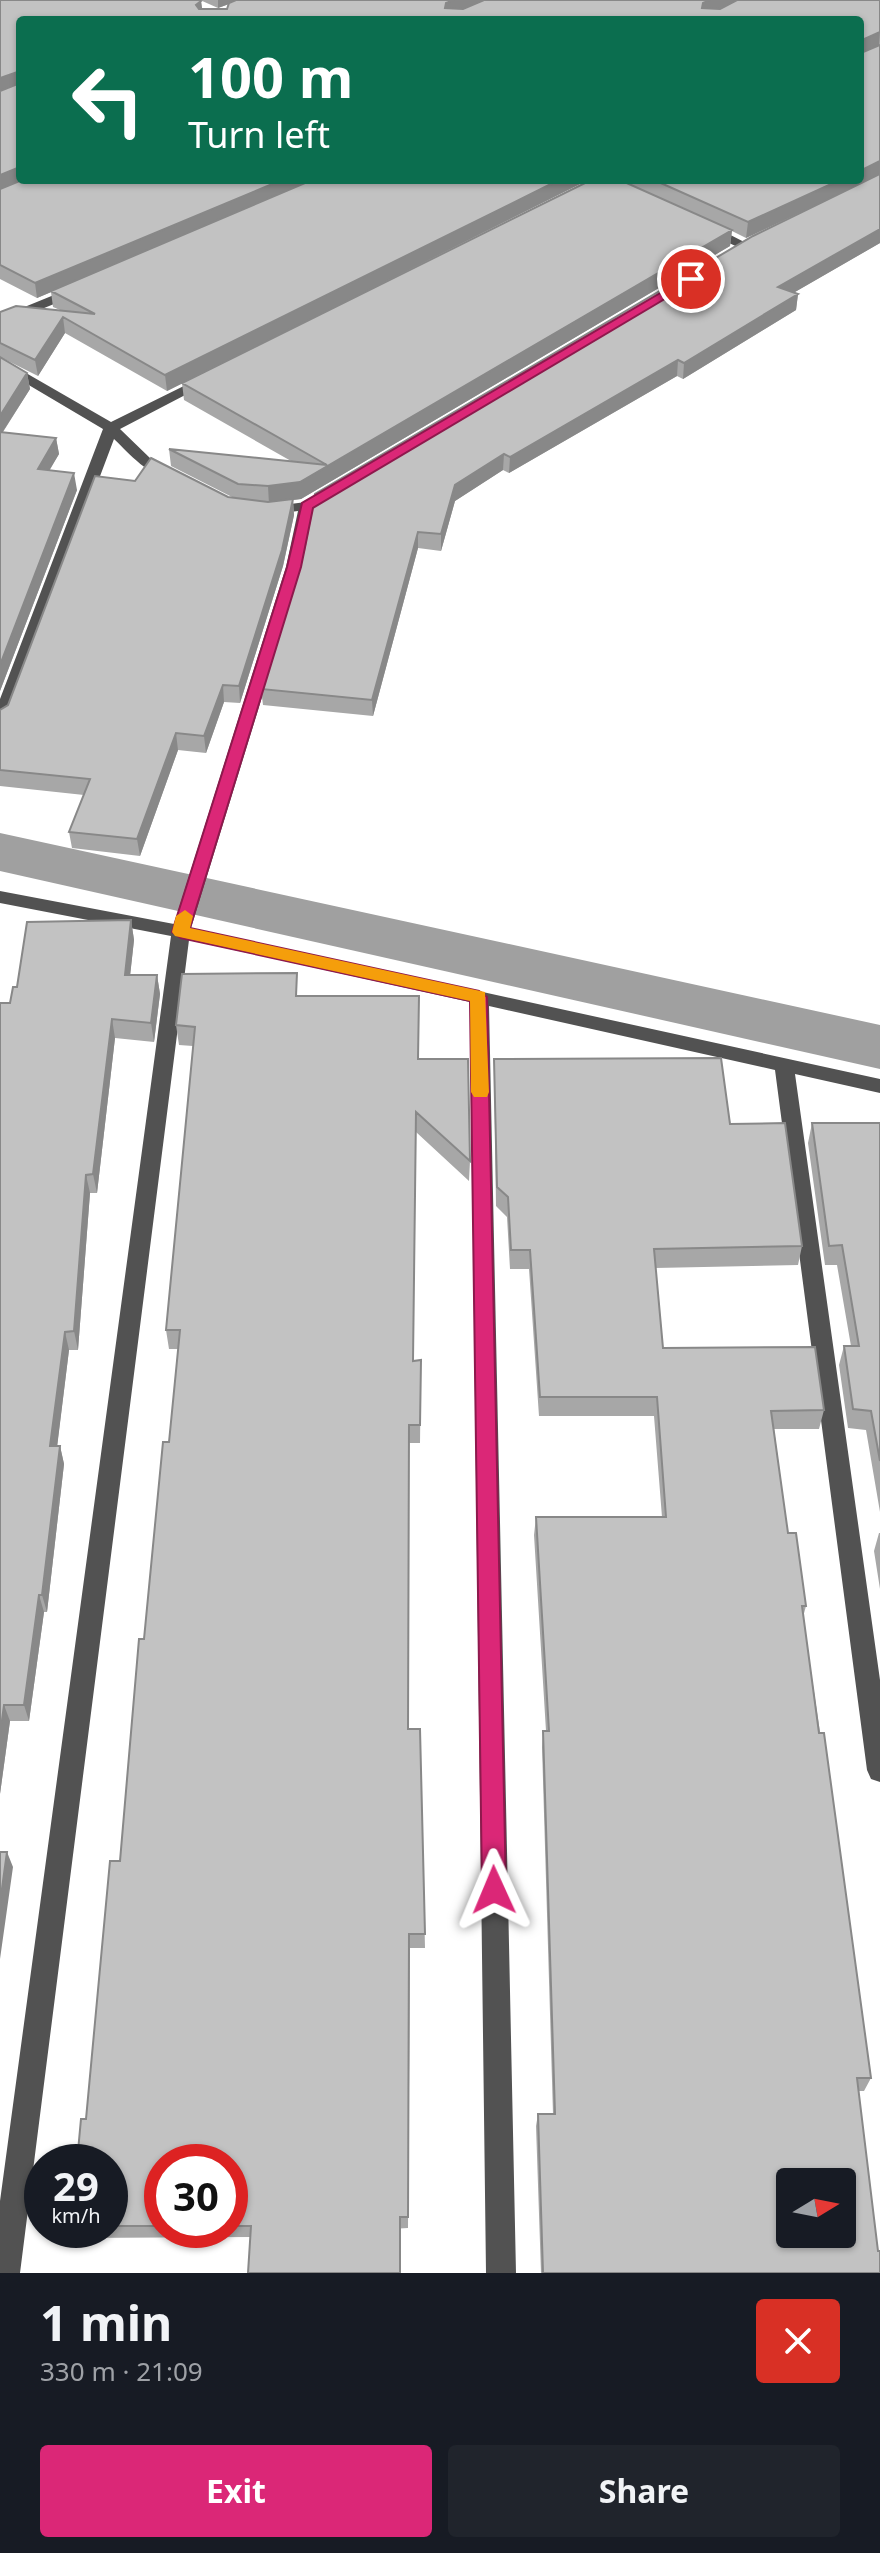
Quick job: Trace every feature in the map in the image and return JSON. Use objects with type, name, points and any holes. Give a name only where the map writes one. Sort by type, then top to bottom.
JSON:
[{"type":"street","points":[[689,220],[752,243],[732,254]]},
{"type":"street","points":[[0,322],[88,285]]},
{"type":"street","points":[[0,362],[111,428],[146,462],[185,482]]},
{"type":"street","points":[[0,721],[111,428],[223,372]]},
{"type":"street","points":[[250,510],[306,506],[320,498]]},
{"type":"street","points":[[5,2273],[183,921],[294,567],[306,506]]},
{"type":"street","points":[[0,897],[183,921],[479,997],[880,1086]]},
{"type":"street","points":[[479,997],[501,2273]]},
{"type":"street","points":[[784,1064],[880,1770]]},
{"type":"building","points":[[0,0],[199,0],[196,5],[199,9],[227,9],[229,3],[236,0],[454,0],[446,3],[445,8],[463,9],[484,0],[710,0],[703,3],[702,8],[720,9],[737,0],[880,0],[880,32],[864,39],[864,16],[16,16],[16,72],[0,78]]},
{"type":"building","points":[[880,45],[880,161],[864,169],[864,52]]},
{"type":"building","points":[[16,85],[16,169],[0,175],[0,91]]},
{"type":"building","points":[[880,174],[880,229],[778,287],[798,294],[684,363],[678,360],[510,457],[504,454],[455,485],[441,534],[418,532],[372,700],[261,689],[304,551],[315,494],[753,236]]},
{"type":"building","points":[[16,182],[272,184],[35,283],[0,265],[0,189]]},
{"type":"building","points":[[303,184],[551,184],[165,375],[63,317],[35,360],[0,343],[0,312],[16,306],[95,314],[51,291]]},
{"type":"building","points":[[583,184],[629,184],[732,230],[300,482],[268,486],[238,484],[169,449],[327,465],[182,383]]},
{"type":"building","points":[[663,184],[831,184],[748,222]]},
{"type":"building","points":[[0,357],[27,373],[0,416]]},
{"type":"building","points":[[0,432],[56,438],[38,469],[74,473],[0,665]]},
{"type":"building","points":[[151,458],[228,497],[268,502],[293,499],[282,550],[239,686],[223,685],[204,736],[176,733],[137,839],[69,832],[90,779],[0,770],[0,710],[8,705],[95,476],[135,481]]},
{"type":"building","points":[[131,920],[125,975],[157,975],[151,1023],[112,1019],[93,1174],[86,1175],[74,1331],[65,1332],[50,1446],[60,1446],[42,1595],[39,1595],[24,1705],[4,1705],[0,1735],[0,1003],[10,1003],[13,987],[17,987],[27,922]]},
{"type":"building","points":[[297,973],[296,996],[419,996],[418,1059],[468,1059],[470,1161],[416,1112],[413,1361],[421,1360],[420,1425],[409,1425],[408,1729],[420,1729],[425,1934],[409,1934],[408,2217],[400,2217],[400,2273],[248,2273],[251,2226],[248,2226],[248,2144],[144,2144],[144,2226],[128,2226],[128,2144],[79,2144],[81,2119],[86,2119],[110,1861],[120,1861],[139,1639],[144,1639],[163,1442],[169,1442],[180,1330],[166,1330],[195,1027],[176,1025],[182,974]]},
{"type":"building","points":[[721,1058],[730,1124],[785,1123],[802,1246],[654,1249],[663,1348],[815,1347],[824,1410],[771,1411],[788,1533],[796,1533],[819,1733],[824,1733],[871,2078],[857,2078],[880,2251],[880,2273],[543,2273],[538,2114],[555,2114],[543,1731],[549,1731],[536,1517],[666,1517],[657,1397],[540,1397],[530,1250],[511,1250],[508,1197],[497,1187],[494,1059]]},
{"type":"building","points":[[812,1123],[880,1123],[880,1461],[871,1411],[853,1409],[844,1346],[859,1346],[842,1245],[829,1246]]},
{"type":"building","points":[[0,1852],[7,1852],[0,1903]]},
{"type":"waterway","points":[[0,852],[880,1047]]},
{"type":"slow traffic","points":[[185,916],[181,932],[479,997],[480,1092]]},
{"type":"route","points":[[494,1890],[479,997],[181,932],[294,567],[306,506],[691,279]]}]
